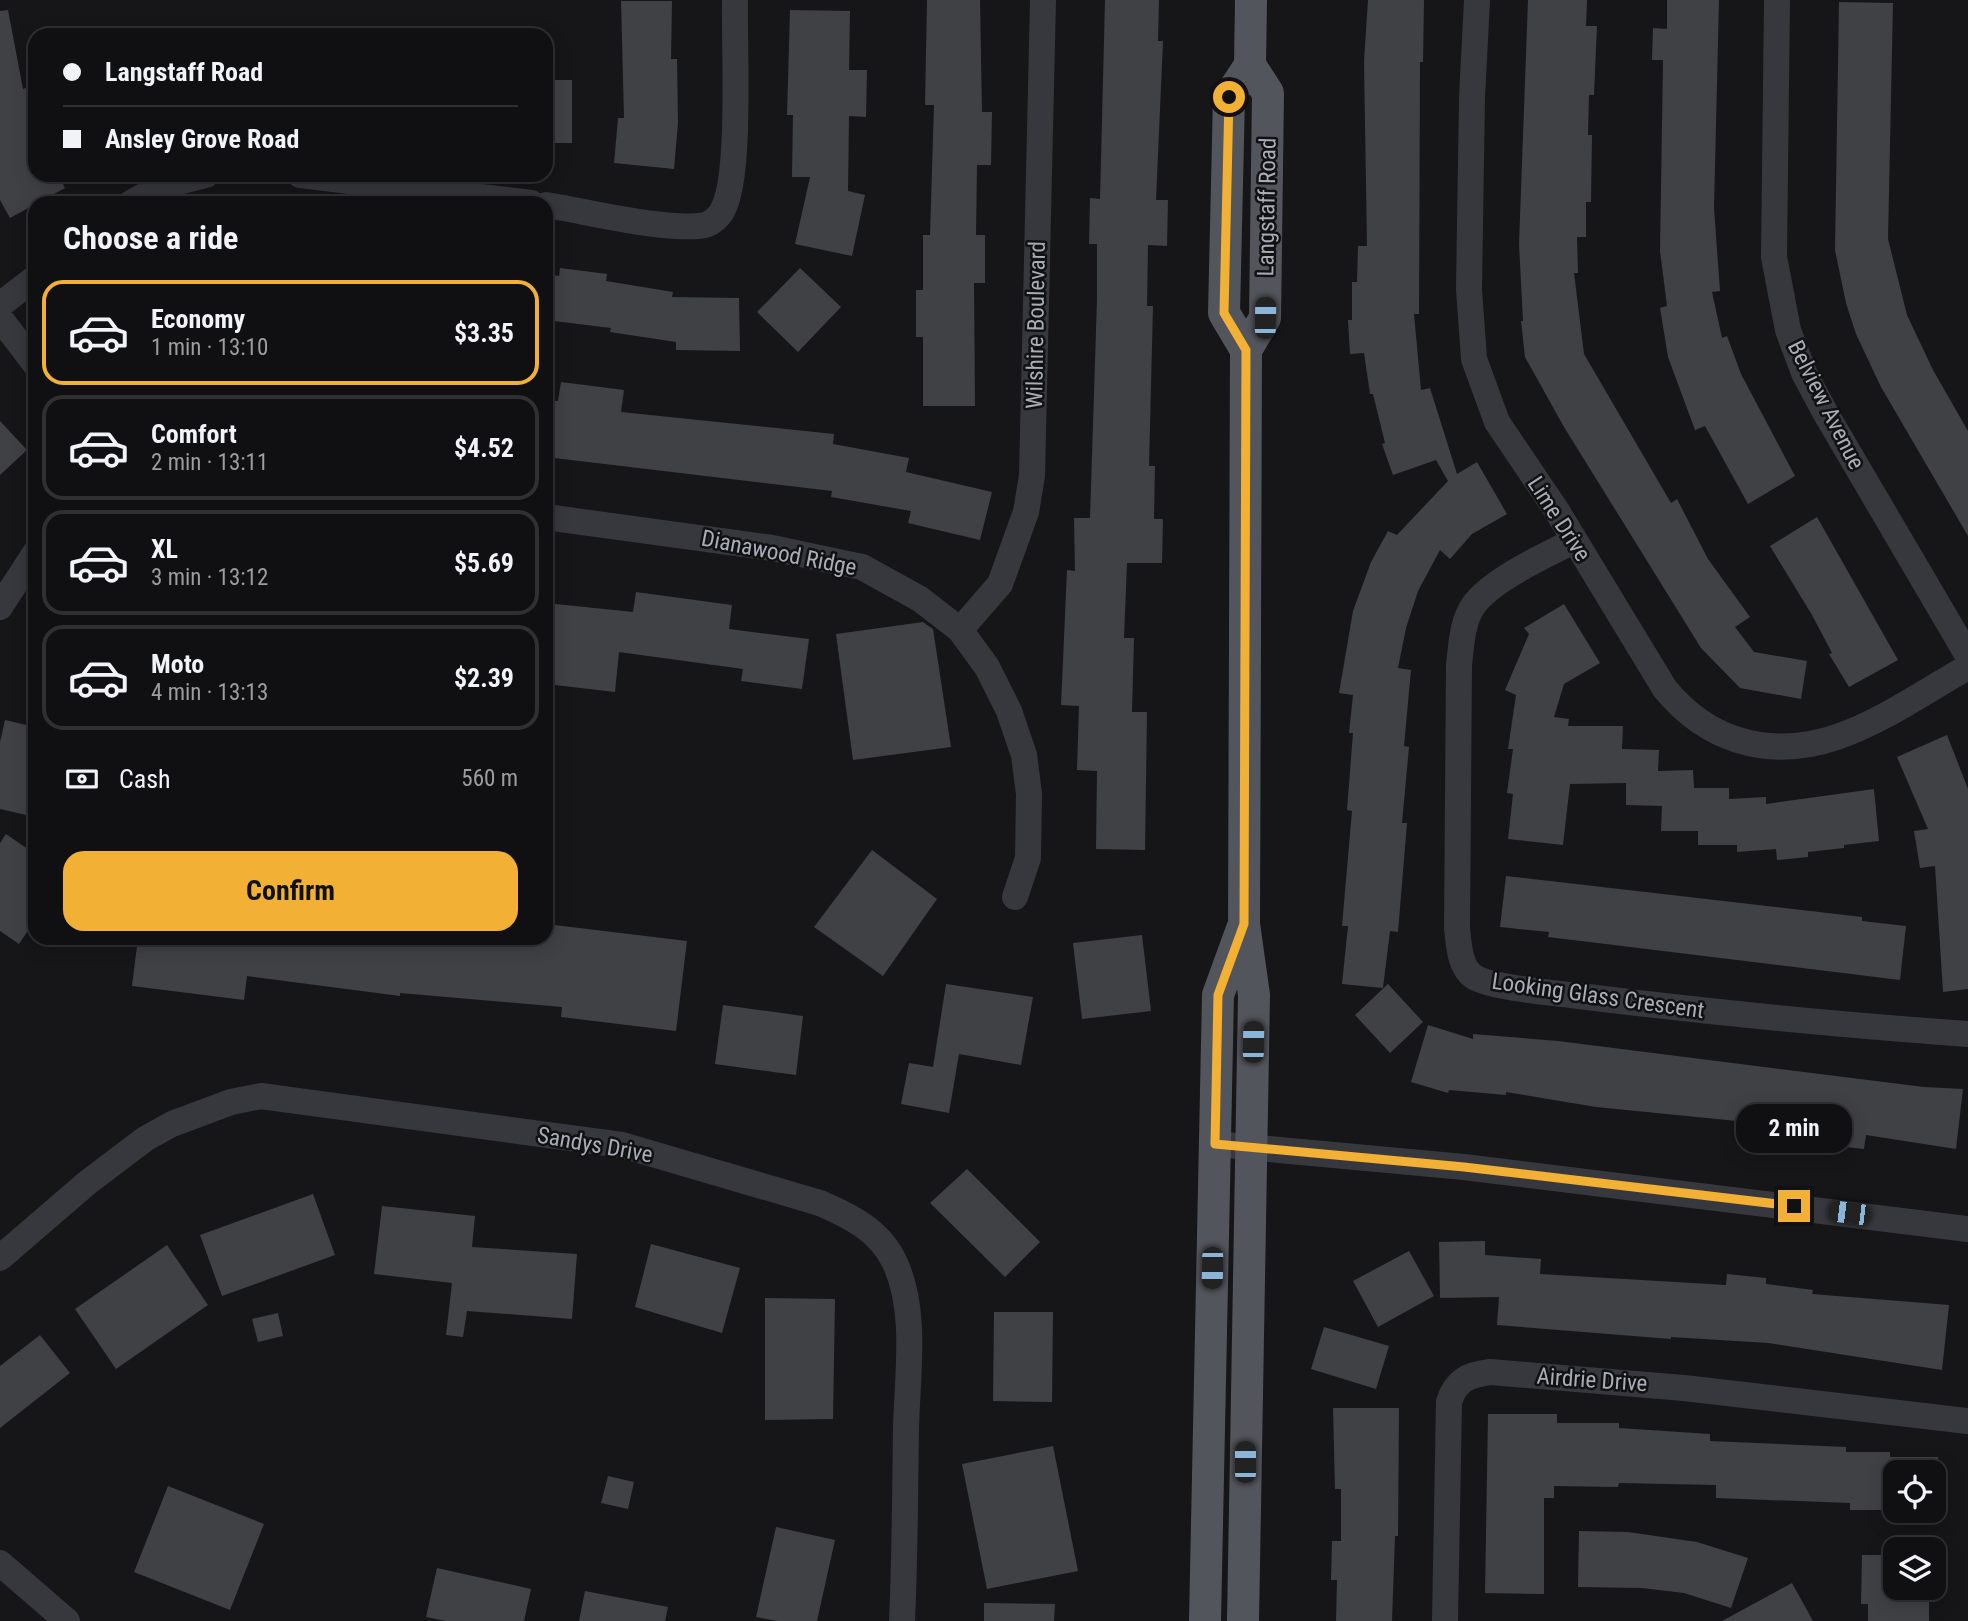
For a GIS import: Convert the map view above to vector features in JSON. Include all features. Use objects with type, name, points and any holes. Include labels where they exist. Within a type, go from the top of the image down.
[{"type":"main road","name":"Langstaff Road","points":[[1243,1621],[1254,995],[1244,924],[1246,350],[1224,313],[1229,97],[1250,65],[1251,0]]},
{"type":"main road","name":"Langstaff Road","points":[[1205,1621],[1218,995],[1244,924]]},
{"type":"street","points":[[553,206],[654,223],[706,225],[719,216],[725,206],[733,152],[735,0]]},
{"type":"street","name":"Wilshire Boulevard","points":[[960,630],[1000,584],[1026,512],[1032,476],[1042,0]]},
{"type":"street","name":"Lime Drive","points":[[1477,0],[1472,97],[1469,289],[1474,359],[1497,422],[1665,689],[1678,705],[1724,736],[1773,748],[1801,748],[1825,743],[1850,733],[1968,667]]},
{"type":"street","name":"Belview Avenue","points":[[1777,0],[1774,257],[1788,330],[1804,373],[1826,414],[1968,656]]},
{"type":"street","points":[[143,196],[159,187],[179,182]]},
{"type":"street","points":[[358,182],[473,196]]},
{"type":"street","points":[[0,305],[28,283]]},
{"type":"street","points":[[0,317],[28,355]]},
{"type":"street","name":"Dianawood Ridge","points":[[553,518],[772,548],[862,567],[920,599],[960,630],[993,678],[1009,711],[1024,755],[1029,794],[1028,858],[1015,897]]},
{"type":"street","name":"Looking Glass Crescent","points":[[1574,541],[1489,591],[1470,610],[1463,632],[1459,665],[1457,928],[1466,969],[1475,978],[1489,982],[1563,994],[1718,1013],[1968,1034]]},
{"type":"street","points":[[0,607],[28,564]]},
{"type":"street","name":"Sandys Drive","points":[[0,1258],[87,1183],[145,1139],[172,1124],[232,1102],[261,1097],[622,1145],[820,1203],[850,1216],[876,1234],[893,1258],[905,1287],[908,1347],[902,1621]]},
{"type":"street","points":[[1215,1144],[1464,1167],[1968,1229]]},
{"type":"street","name":"Airdrie Drive","points":[[1444,1621],[1449,1402],[1453,1390],[1469,1375],[1490,1372],[1684,1388],[1968,1421]]},
{"type":"street","points":[[0,1563],[67,1621]]},
{"type":"building","points":[[927,0],[980,0],[982,112],[992,112],[991,165],[977,165],[976,235],[985,235],[985,283],[974,283],[975,406],[923,406],[923,337],[916,337],[916,290],[923,290],[923,235],[930,235],[934,105],[925,105]]},
{"type":"building","points":[[1105,0],[1159,0],[1158,41],[1163,41],[1156,200],[1168,200],[1167,246],[1148,245],[1147,306],[1153,306],[1149,466],[1155,466],[1154,519],[1163,519],[1162,563],[1127,563],[1124,638],[1134,638],[1132,712],[1147,712],[1145,850],[1096,849],[1097,771],[1077,770],[1079,706],[1061,705],[1067,570],[1075,571],[1074,518],[1090,518],[1097,244],[1089,244],[1090,198],[1100,199]]},
{"type":"building","points":[[1368,0],[1424,0],[1423,62],[1420,62],[1419,314],[1414,314],[1421,390],[1430,388],[1457,474],[1477,462],[1507,514],[1472,534],[1450,559],[1440,550],[1418,591],[1406,628],[1398,668],[1411,670],[1404,746],[1409,747],[1402,823],[1407,823],[1398,932],[1390,931],[1383,988],[1342,984],[1348,926],[1342,926],[1352,811],[1347,810],[1353,695],[1339,693],[1353,611],[1371,562],[1388,531],[1397,535],[1448,481],[1436,460],[1393,475],[1382,444],[1385,443],[1373,394],[1370,394],[1364,353],[1350,354],[1348,320],[1352,320],[1352,282],[1357,282],[1358,246],[1367,246],[1364,61]]},
{"type":"building","points":[[1528,0],[1587,0],[1586,26],[1597,26],[1594,95],[1589,95],[1588,135],[1592,135],[1591,202],[1586,202],[1586,237],[1577,237],[1578,273],[1574,273],[1584,354],[1671,503],[1677,499],[1708,559],[1750,617],[1735,627],[1754,652],[1807,661],[1801,699],[1740,688],[1701,648],[1564,427],[1525,357],[1519,244]]},
{"type":"building","points":[[1667,0],[1719,0],[1714,208],[1720,291],[1712,292],[1722,338],[1727,336],[1741,374],[1795,476],[1748,504],[1705,426],[1695,430],[1668,357],[1660,308],[1667,306],[1660,251],[1663,60],[1652,60],[1653,28],[1667,29]]},
{"type":"building","points":[[621,1],[672,1],[671,59],[677,59],[678,123],[674,169],[614,163],[618,118],[624,118]]},
{"type":"building","points":[[1839,2],[1893,3],[1888,239],[1907,315],[1933,370],[1968,431],[1968,536],[1881,387],[1856,334],[1846,303],[1835,250]]},
{"type":"building","points":[[8,10],[23,89],[28,87],[28,182],[62,182],[65,188],[50,196],[28,196],[28,208],[10,218],[0,200],[0,11]]},
{"type":"building","points":[[790,10],[850,11],[849,70],[867,70],[866,117],[849,116],[848,191],[865,195],[852,256],[795,244],[810,177],[792,177],[793,115],[787,115]]},
{"type":"building","points":[[553,80],[572,80],[572,143],[553,143]]},
{"type":"building","points":[[560,268],[607,274],[606,281],[673,292],[672,297],[739,298],[740,351],[676,350],[676,342],[610,332],[611,328],[553,321],[553,275],[559,276]]},
{"type":"building","points":[[800,268],[841,307],[798,352],[757,312]]},
{"type":"building","points":[[561,382],[624,390],[621,412],[834,434],[833,444],[909,458],[906,472],[992,492],[980,540],[908,523],[911,511],[831,497],[832,491],[553,458],[553,401],[558,401]]},
{"type":"building","points":[[0,421],[27,450],[0,475]]},
{"type":"building","points":[[1817,517],[1898,660],[1849,687],[1829,654],[1832,653],[1812,615],[1770,546]]},
{"type":"building","points":[[636,592],[732,605],[729,629],[809,639],[802,689],[741,681],[743,669],[619,652],[615,692],[553,685],[553,604],[633,612]]},
{"type":"building","points":[[1564,604],[1600,663],[1564,684],[1554,717],[1569,719],[1568,726],[1623,726],[1622,749],[1659,750],[1658,771],[1693,770],[1694,788],[1729,788],[1729,799],[1766,797],[1766,804],[1874,789],[1879,841],[1808,852],[1808,857],[1777,860],[1776,849],[1737,852],[1737,845],[1698,845],[1698,831],[1661,831],[1662,806],[1626,805],[1626,783],[1570,784],[1563,845],[1508,839],[1513,794],[1507,793],[1513,749],[1508,749],[1516,695],[1505,690],[1529,634],[1524,628]]},
{"type":"building","points":[[923,622],[933,629],[951,747],[853,760],[836,634]]},
{"type":"building","points":[[5,720],[28,725],[28,815],[0,809],[0,742]]},
{"type":"building","points":[[1947,735],[1968,789],[1968,989],[1943,992],[1935,866],[1920,868],[1914,831],[1928,829],[1897,757]]},
{"type":"building","points":[[6,834],[28,849],[28,930],[19,944],[0,931],[0,843]]},
{"type":"building","points":[[872,850],[937,899],[883,976],[814,927]]},
{"type":"building","points":[[1506,876],[1862,917],[1862,921],[1906,926],[1900,980],[1548,937],[1549,932],[1500,927]]},
{"type":"building","points":[[553,925],[687,941],[676,1031],[561,1017],[562,1007],[400,993],[400,996],[247,976],[244,1000],[132,986],[137,945],[553,945]]},
{"type":"building","points":[[1142,935],[1151,1011],[1082,1019],[1073,943]]},
{"type":"building","points":[[946,984],[1033,997],[1021,1065],[959,1054],[949,1113],[901,1104],[909,1063],[933,1067]]},
{"type":"building","points":[[1388,984],[1423,1022],[1390,1053],[1355,1015]]},
{"type":"building","points":[[723,1005],[803,1016],[796,1075],[715,1064]]},
{"type":"building","points":[[1428,1025],[1473,1039],[1473,1034],[1558,1041],[1924,1087],[1963,1089],[1956,1149],[1866,1135],[1864,1149],[1827,1145],[1829,1130],[1596,1107],[1506,1092],[1506,1095],[1449,1090],[1448,1093],[1411,1082]]},
{"type":"building","points":[[967,1169],[1040,1242],[1005,1277],[930,1203]]},
{"type":"building","points":[[313,1194],[335,1255],[222,1296],[200,1235]]},
{"type":"building","points":[[382,1206],[475,1216],[472,1247],[577,1254],[572,1319],[467,1311],[463,1337],[446,1335],[452,1283],[374,1274]]},
{"type":"building","points":[[1485,1241],[1485,1255],[1541,1259],[1540,1274],[1726,1285],[1727,1274],[1766,1278],[1766,1284],[1813,1290],[1812,1294],[1949,1305],[1942,1370],[1768,1343],[1671,1339],[1497,1325],[1499,1297],[1440,1298],[1439,1242]]},
{"type":"building","points":[[651,1244],[740,1268],[722,1333],[635,1307]]},
{"type":"building","points":[[167,1245],[208,1305],[116,1369],[75,1309]]},
{"type":"building","points":[[1409,1251],[1434,1296],[1378,1327],[1353,1281]]},
{"type":"building","points":[[765,1298],[835,1299],[833,1419],[765,1420]]},
{"type":"building","points":[[994,1312],[1053,1312],[1052,1402],[993,1401]]},
{"type":"building","points":[[278,1313],[283,1336],[258,1342],[252,1319]]},
{"type":"building","points":[[1324,1327],[1389,1346],[1376,1389],[1311,1369]]},
{"type":"building","points":[[40,1335],[70,1373],[0,1428],[0,1366]]},
{"type":"building","points":[[1333,1408],[1399,1408],[1398,1536],[1395,1536],[1392,1621],[1336,1621],[1337,1580],[1331,1580],[1332,1541],[1341,1541],[1341,1489],[1335,1489]]},
{"type":"building","points":[[1488,1414],[1557,1414],[1557,1423],[1619,1423],[1619,1428],[1710,1434],[1710,1441],[1846,1447],[1846,1452],[1890,1452],[1890,1457],[1938,1457],[1938,1460],[1883,1460],[1883,1510],[1850,1510],[1850,1503],[1716,1498],[1716,1485],[1619,1483],[1618,1487],[1554,1486],[1554,1498],[1544,1498],[1544,1594],[1485,1593]]},
{"type":"building","points":[[1053,1446],[1078,1571],[987,1589],[962,1464]]},
{"type":"building","points":[[608,1476],[634,1482],[628,1509],[601,1503]]},
{"type":"building","points":[[168,1486],[264,1524],[230,1610],[134,1572]]},
{"type":"building","points":[[776,1527],[835,1540],[817,1621],[777,1621],[756,1617]]},
{"type":"building","points":[[1579,1531],[1628,1532],[1697,1542],[1748,1558],[1731,1608],[1684,1593],[1642,1588],[1578,1587]]},
{"type":"building","points":[[1862,1555],[1883,1555],[1883,1600],[1929,1600],[1929,1621],[1868,1621],[1868,1604],[1861,1604]]},
{"type":"building","points":[[437,1568],[531,1589],[524,1621],[446,1621],[426,1617]]},
{"type":"building","points":[[1792,1583],[1813,1621],[1722,1621]]},
{"type":"building","points":[[585,1591],[668,1607],[665,1621],[579,1621]]},
{"type":"building","points":[[984,1603],[1055,1604],[1054,1621],[984,1621]]},
{"type":"route","points":[[1229,97],[1224,313],[1246,350],[1244,924],[1218,995],[1215,1144],[1464,1167],[1794,1206]]}]
